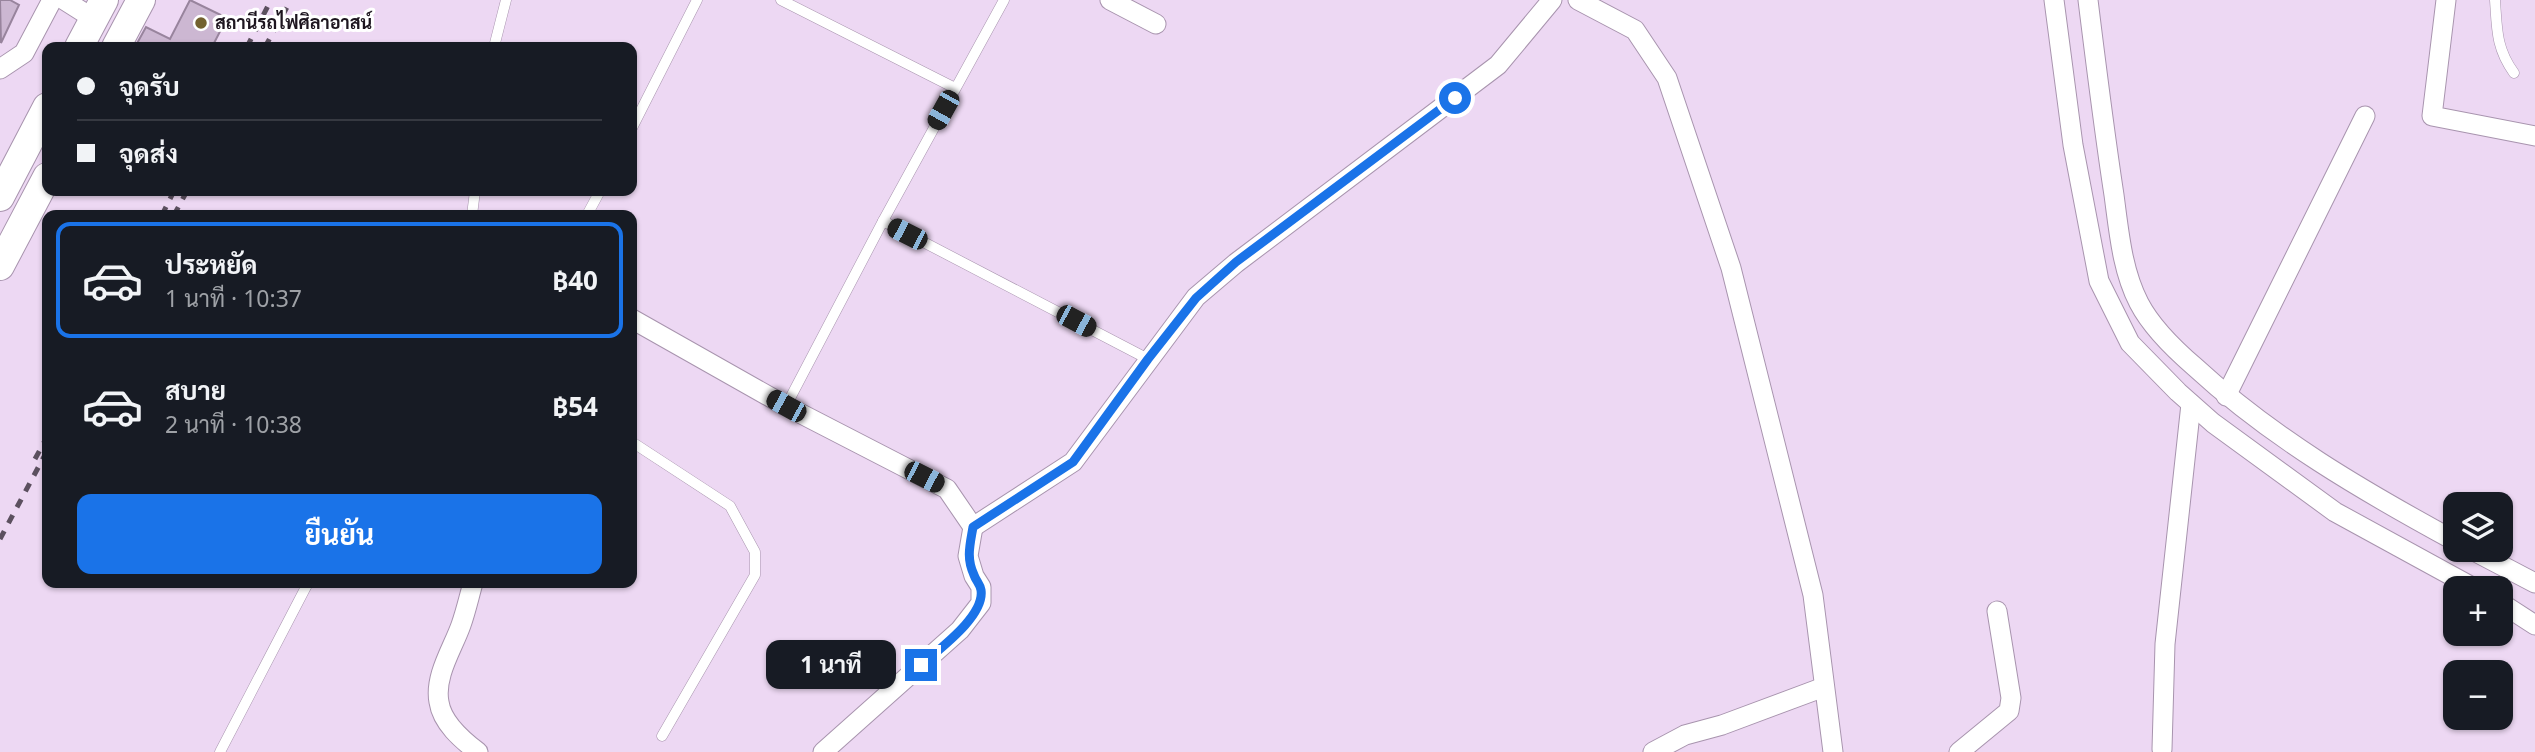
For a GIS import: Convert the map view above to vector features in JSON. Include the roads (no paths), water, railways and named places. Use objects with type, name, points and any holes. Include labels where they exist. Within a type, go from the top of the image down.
[{"type":"main road","points":[[119,42],[141,0]]},
{"type":"main road","points":[[82,42],[99,9]]},
{"type":"main road","points":[[0,197],[42,117]]},
{"type":"main road","points":[[0,265],[12,214],[42,182]]},
{"type":"street","points":[[0,69],[24,53],[52,0]]},
{"type":"street","points":[[64,0],[99,9]]},
{"type":"street","points":[[1110,0],[1130,5],[1156,24]]},
{"type":"street","points":[[973,527],[1073,462],[1196,298],[1236,262],[1498,65],[1552,0]]},
{"type":"street","points":[[1578,0],[1635,30],[1667,78],[1731,268],[1813,595],[1833,752]]},
{"type":"street","points":[[2054,0],[2073,145],[2099,281],[2130,342],[2213,423],[2335,512],[2452,576]]},
{"type":"street","points":[[2088,0],[2105,141],[2124,265],[2140,304],[2168,343],[2226,396],[2282,438],[2376,498],[2443,534]]},
{"type":"street","points":[[2446,0],[2432,116],[2535,136]]},
{"type":"street","points":[[2226,396],[2365,116]]},
{"type":"street","points":[[2073,145],[2105,141]]},
{"type":"street","points":[[637,323],[786,406],[947,489],[973,527],[968,556],[974,576],[981,587],[981,603],[960,630],[823,752]]},
{"type":"street","points":[[2162,749],[2165,644],[2191,404]]},
{"type":"street","points":[[2495,562],[2535,583]]},
{"type":"street","points":[[472,588],[461,626],[440,681],[439,702],[450,727],[478,752]]},
{"type":"street","points":[[1959,752],[2009,711],[2011,698],[1997,611]]},
{"type":"street","points":[[2513,611],[2535,625]]},
{"type":"street","points":[[1653,752],[1685,735],[1722,725],[1824,687]]},
{"type":"lane","points":[[496,42],[506,0]]},
{"type":"lane","points":[[637,118],[697,0]]},
{"type":"lane","points":[[781,0],[955,88]]},
{"type":"lane","points":[[786,406],[1004,0]]},
{"type":"lane","points":[[2495,0],[2498,41],[2502,54],[2514,73]]},
{"type":"lane","points":[[883,221],[1148,359]]},
{"type":"lane","points":[[637,445],[730,506],[755,552],[755,575],[662,736]]},
{"type":"lane","points":[[220,752],[305,588]]},
{"type":"railway","points":[[250,42],[271,0]]},
{"type":"railway","points":[[268,42],[291,0]]},
{"type":"railway","points":[[164,210],[172,196]]},
{"type":"railway","points":[[177,210],[184,196]]},
{"type":"railway","points":[[35,459],[42,446]]},
{"type":"railway","points":[[0,539],[42,460]]},
{"type":"place","name":"สถานีรถไฟศิลาอาสน์","points":[[201,23]]}]
